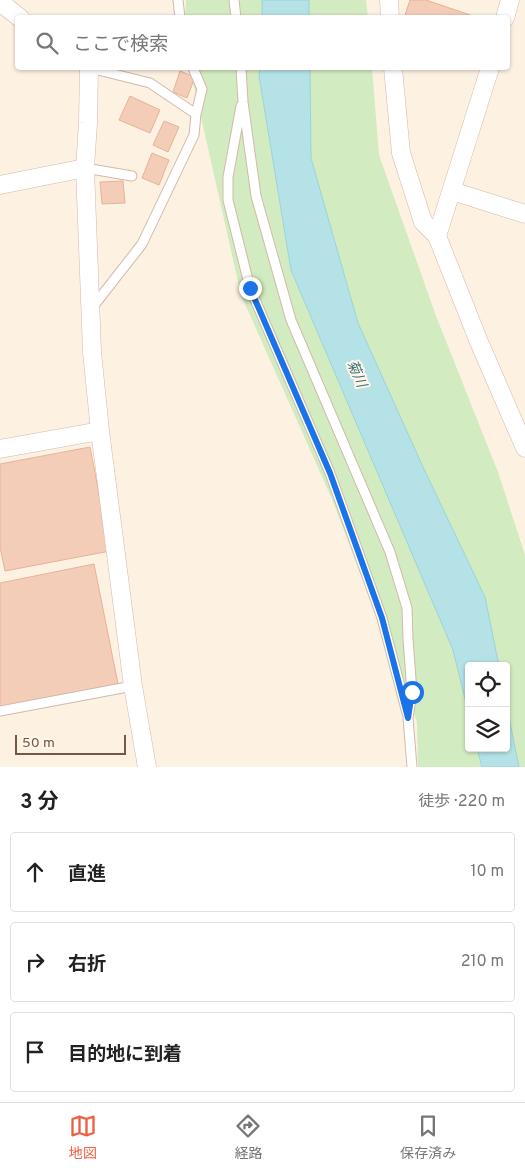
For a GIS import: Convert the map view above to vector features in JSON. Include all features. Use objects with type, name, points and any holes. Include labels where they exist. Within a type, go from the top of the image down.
[{"type":"street","points":[[389,0],[390,15]]},
{"type":"street","points":[[506,15],[510,0]]},
{"type":"street","points":[[0,2],[16,15]]},
{"type":"street","points":[[90,70],[85,168],[90,311],[100,431],[133,686],[148,767]]},
{"type":"street","points":[[393,70],[401,153],[423,222],[437,236],[478,342],[525,448]]},
{"type":"street","points":[[437,236],[489,70]]},
{"type":"street","points":[[0,185],[85,168]]},
{"type":"street","points":[[452,191],[525,214]]},
{"type":"street","points":[[0,448],[100,431]]},
{"type":"lane","points":[[178,0],[180,15]]},
{"type":"lane","points":[[234,0],[236,15]]},
{"type":"lane","points":[[98,70],[150,84],[196,114]]},
{"type":"lane","points":[[90,311],[142,244],[194,135],[196,114],[202,89],[194,70]]},
{"type":"lane","points":[[241,70],[256,196],[292,320],[390,552],[407,608],[412,692],[408,718]]},
{"type":"lane","points":[[243,96],[228,177],[228,200],[250,288],[330,473],[382,618],[408,718],[412,767]]},
{"type":"lane","points":[[85,168],[132,176]]},
{"type":"lane","points":[[0,711],[133,686]]},
{"type":"green space","points":[[186,0],[366,0],[368,15],[185,15]]},
{"type":"green space","points":[[190,70],[372,70],[379,155],[436,316],[498,472],[525,555],[525,767],[418,767],[417,722],[332,499],[241,295]]},
{"type":"water","points":[[262,0],[309,0],[309,15],[262,15]]},
{"type":"water","name":"菊川","points":[[260,70],[310,70],[311,158],[358,323],[423,467],[485,597],[498,662],[465,662],[465,699],[453,650],[291,270],[259,76]]},
{"type":"water","points":[[510,723],[519,767],[482,767],[478,752],[510,752]]},
{"type":"building","points":[[410,0],[426,0],[470,15],[405,15]]},
{"type":"building","points":[[180,71],[195,77],[187,98],[173,92]]},
{"type":"building","points":[[130,96],[160,110],[150,133],[119,120]]},
{"type":"building","points":[[164,121],[179,127],[168,152],[153,145]]},
{"type":"building","points":[[152,153],[169,160],[159,185],[142,178]]},
{"type":"building","points":[[123,181],[125,203],[102,204],[100,182]]},
{"type":"building","points":[[90,447],[110,551],[5,571],[0,547],[0,464]]},
{"type":"building","points":[[94,564],[118,684],[0,707],[0,583]]},
{"type":"route","points":[[250,288],[330,473],[382,618],[408,718],[412,692]]}]
